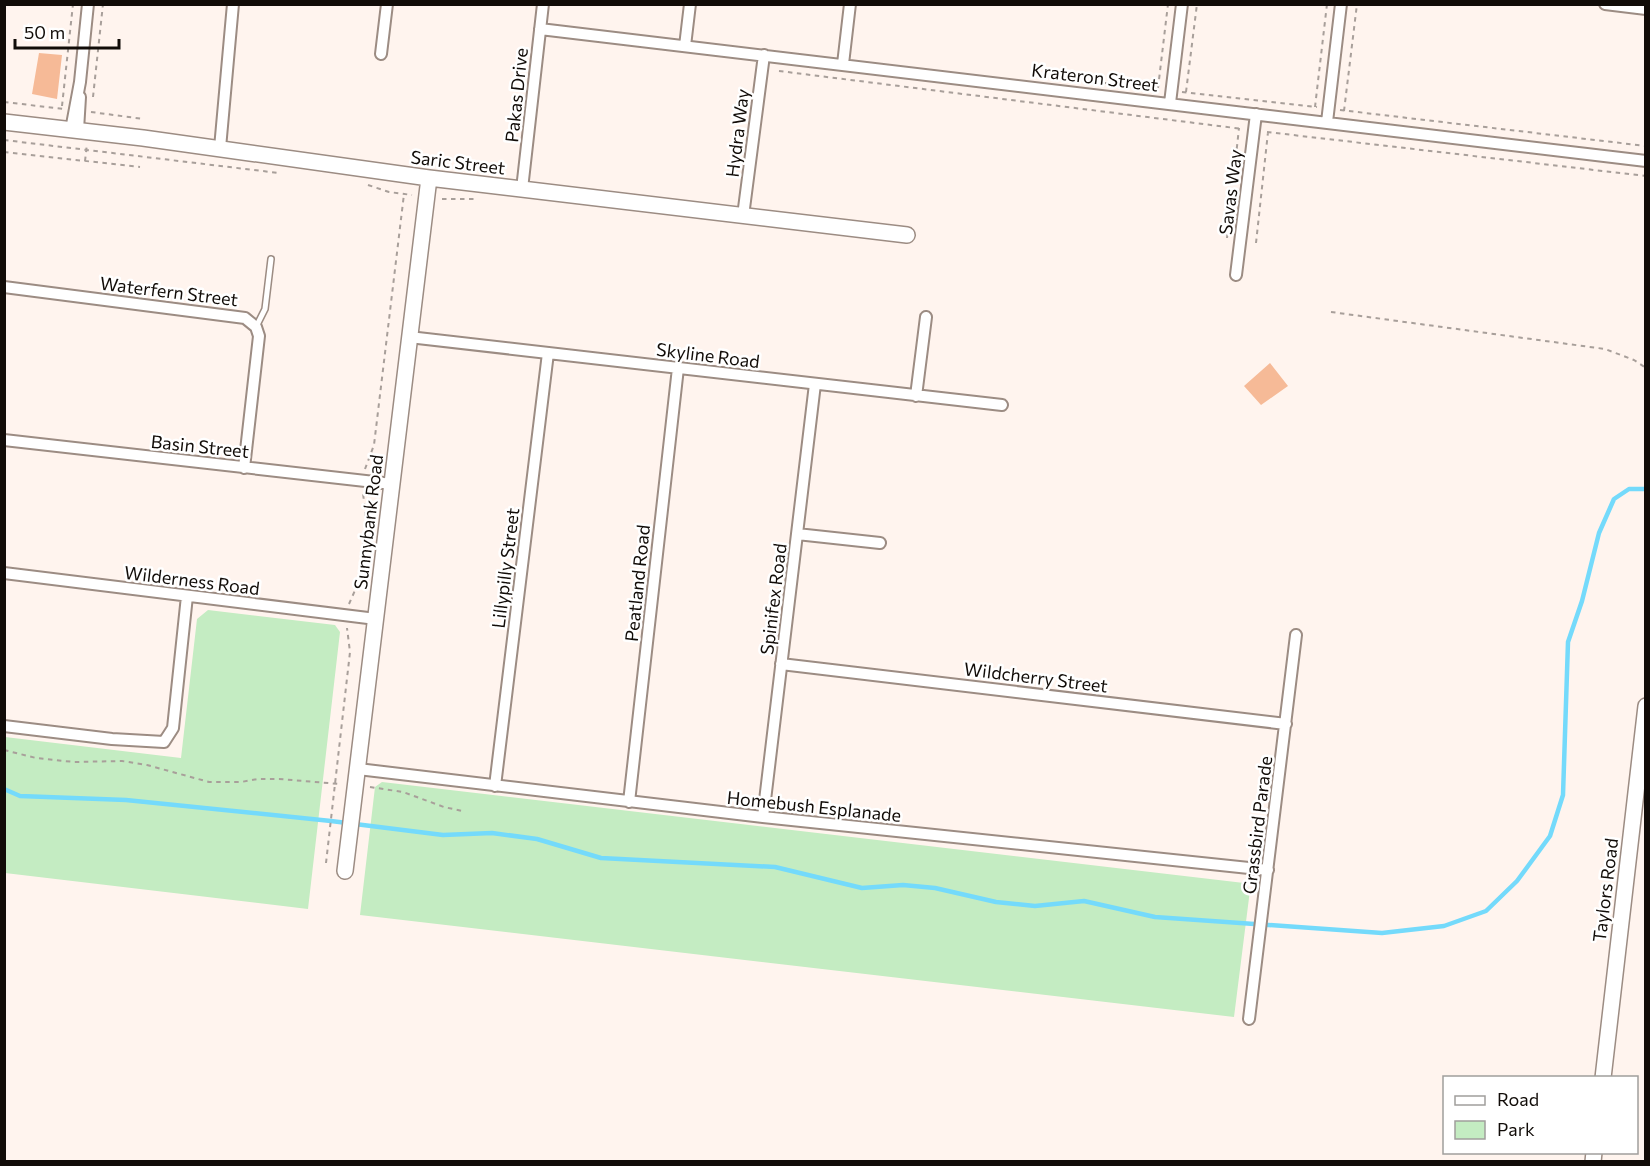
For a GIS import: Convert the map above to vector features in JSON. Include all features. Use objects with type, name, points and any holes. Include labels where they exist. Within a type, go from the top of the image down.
[{"type":"street","points":[[79,131],[80,82],[88,4]]},
{"type":"street","points":[[220,148],[233,4]]},
{"type":"street","points":[[381,54],[387,4]]},
{"type":"street","name":"Pakas Drive","points":[[522,189],[543,4]]},
{"type":"street","points":[[685,46],[690,4]]},
{"type":"street","points":[[843,64],[850,4]]},
{"type":"street","points":[[1170,103],[1182,4]]},
{"type":"street","points":[[1327,122],[1341,4]]},
{"type":"street","points":[[1605,4],[1646,9]]},
{"type":"street","name":"Krateron Street","points":[[540,29],[1646,161]]},
{"type":"street","name":"Hydra Way","points":[[743,216],[764,55]]},
{"type":"street","name":"Savas Way","points":[[1236,275],[1256,114]]},
{"type":"street","name":"Saric Street","points":[[4,122],[220,148],[429,178],[907,235]]},
{"type":"street","name":"Sunnybank Road","points":[[345,871],[429,178]]},
{"type":"street","name":"Waterfern Street","points":[[4,287],[245,318],[256,327],[260,336],[244,468]]},
{"type":"street","points":[[916,396],[926,317]]},
{"type":"street","name":"Skyline Road","points":[[410,337],[1002,405]]},
{"type":"street","name":"Lillypilly Street","points":[[495,786],[548,353]]},
{"type":"street","name":"Peatland Road","points":[[629,802],[678,368]]},
{"type":"street","name":"Spinifex Road","points":[[763,818],[815,384]]},
{"type":"street","name":"Basin Street","points":[[4,440],[392,484]]},
{"type":"street","points":[[797,534],[880,543]]},
{"type":"street","name":"Wilderness Road","points":[[4,573],[376,619]]},
{"type":"street","points":[[4,726],[112,739],[164,742],[173,728],[187,596]]},
{"type":"street","name":"Grassbird Parade","points":[[1250,1019],[1296,635]]},
{"type":"street","name":"Wildcherry Street","points":[[781,664],[1286,724]]},
{"type":"street","name":"Taylors Road","points":[[1603,1076],[1646,706]]},
{"type":"street","name":"Homebush Esplanade","points":[[357,777],[495,786],[763,818],[1268,870]]},
{"type":"lane","points":[[256,327],[265,309],[271,259]]},
{"type":"path","points":[[62,109],[73,4]]},
{"type":"path","points":[[93,102],[103,4]]},
{"type":"path","points":[[1158,89],[1168,4]]},
{"type":"path","points":[[1186,92],[1197,4]]},
{"type":"path","points":[[1310,137],[1327,4]]},
{"type":"path","points":[[1344,111],[1357,4]]},
{"type":"path","points":[[773,70],[1268,132],[1646,176]]},
{"type":"path","points":[[1089,81],[1646,147]]},
{"type":"path","points":[[1227,238],[1243,99]]},
{"type":"path","points":[[79,131],[85,161]]},
{"type":"path","points":[[1256,243],[1268,132]]},
{"type":"path","points":[[4,152],[140,167]]},
{"type":"path","points":[[326,863],[350,652],[347,616],[350,599],[360,579],[366,519],[363,481],[374,445],[404,194]]},
{"type":"path","points":[[1331,312],[1605,349],[1634,360],[1646,368]]},
{"type":"path","points":[[4,750],[36,758],[74,762],[122,761],[147,765],[209,782],[241,782],[279,778],[335,783],[357,777],[462,811]]},
{"type":"green space","points":[[208,610],[335,625],[340,632],[308,909],[5,873],[5,737],[181,758],[197,619]]},
{"type":"green space","points":[[382,782],[1244,883],[1250,890],[1234,1017],[360,915],[375,787]]},
{"type":"building","points":[[39,53],[62,55],[57,99],[32,94]]},
{"type":"building","points":[[1270,363],[1288,386],[1261,405],[1244,386]]},
{"type":"waterway","points":[[4,789],[20,796],[126,800],[443,835],[492,833],[537,839],[601,858],[775,867],[862,888],[903,885],[935,888],[996,902],[1035,906],[1084,901],[1155,917],[1382,933],[1444,926],[1486,911],[1517,881],[1550,836],[1563,795],[1568,642],[1582,601],[1599,533],[1614,499],[1629,489],[1646,489]]}]
